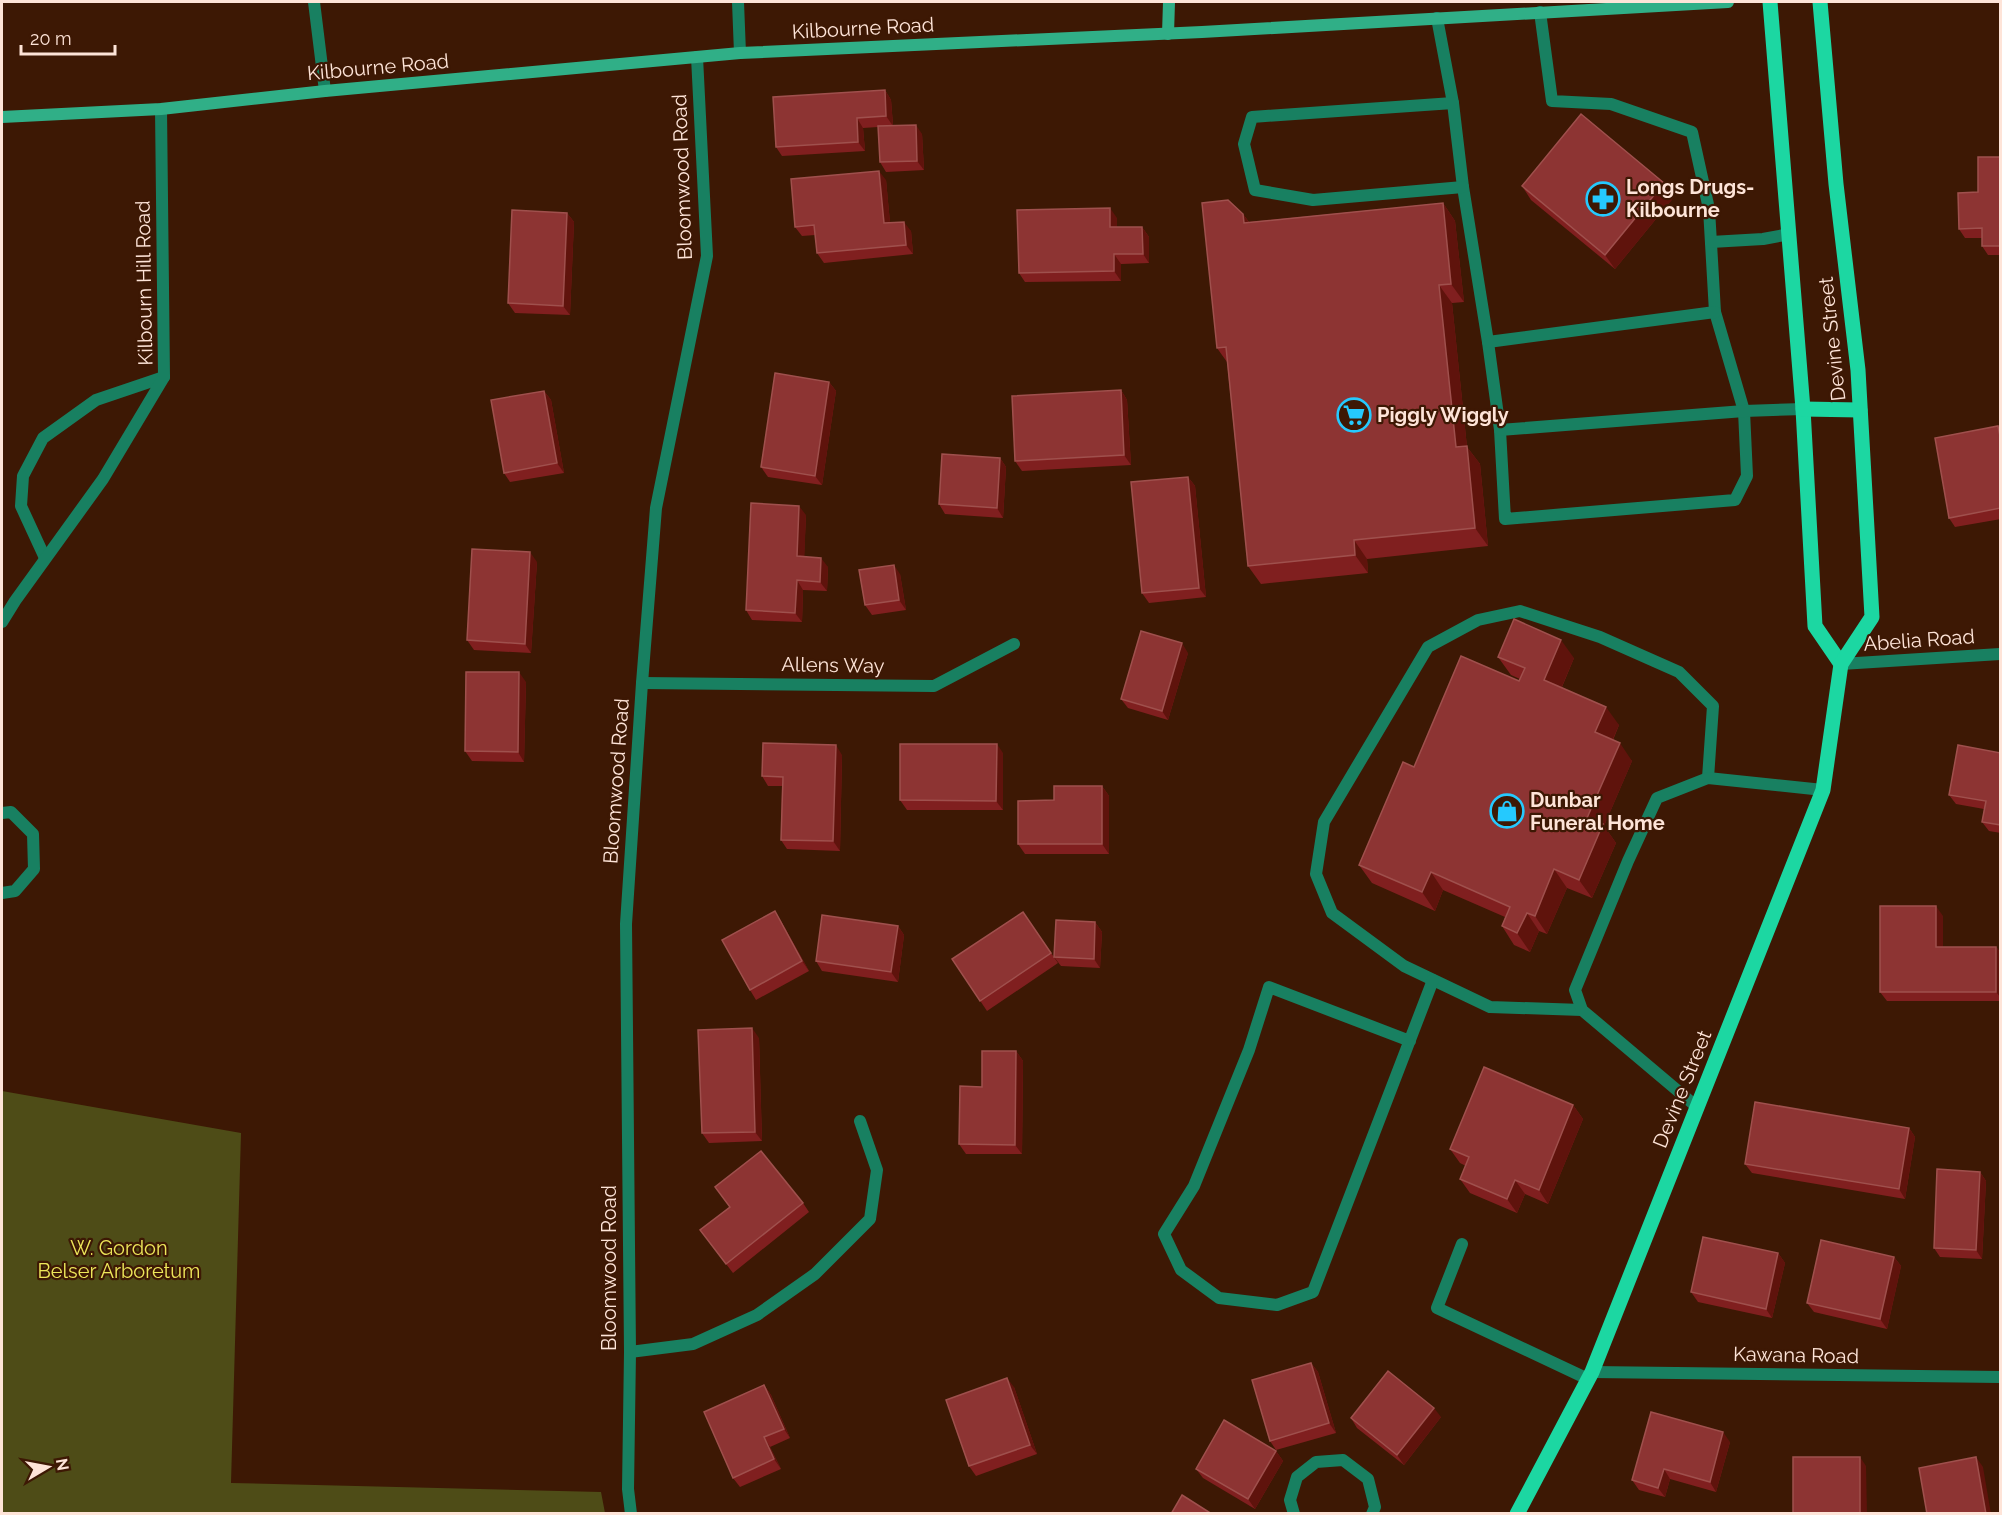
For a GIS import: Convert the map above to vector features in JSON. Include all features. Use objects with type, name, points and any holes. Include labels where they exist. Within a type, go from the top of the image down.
[{"type":"main road","name":"Devine Street","points":[[1770,2],[1803,409],[1815,626],[1840,664]]},
{"type":"main road","name":"Devine Street","points":[[1517,1514],[1590,1376],[1823,790],[1840,664],[1872,618],[1858,370],[1836,184],[1820,2]]},
{"type":"main road","points":[[1803,409],[1860,410]]},
{"type":"street","points":[[314,2],[325,91]]},
{"type":"street","points":[[738,2],[740,53]]},
{"type":"street","points":[[1168,34],[1169,2]]},
{"type":"street","name":"Kilbourne Road","points":[[2,117],[161,109],[325,91],[740,53],[1168,34],[1540,12],[1617,5],[1728,2]]},
{"type":"street","points":[[1437,18],[1453,103],[1463,188],[1500,430],[1505,519],[1734,500],[1747,476],[1744,411],[1715,312],[1709,209],[1692,132],[1611,104],[1552,100],[1540,12]]},
{"type":"street","name":"Bloomwood Road","points":[[630,1514],[628,1488],[630,1352],[626,924],[656,508],[707,256],[698,57]]},
{"type":"street","points":[[1453,103],[1251,117],[1244,144],[1255,190],[1313,200],[1463,188]]},
{"type":"street","name":"Kilbourn Hill Road","points":[[2,622],[103,479],[164,376],[161,109]]},
{"type":"street","points":[[1711,242],[1763,239],[1790,234]]},
{"type":"street","points":[[1488,342],[1715,312]]},
{"type":"street","points":[[45,558],[21,506],[23,476],[43,438],[96,400],[164,376]]},
{"type":"street","points":[[1500,430],[1744,411],[1803,409]]},
{"type":"street","points":[[1582,1010],[1490,1007],[1404,966],[1332,913],[1316,874],[1324,822],[1428,647],[1478,620],[1520,611],[1600,637],[1679,672],[1713,706],[1708,778]]},
{"type":"street","name":"Allens Way","points":[[642,683],[934,686],[1014,644]]},
{"type":"street","name":"Abelia Road","points":[[1840,664],[2001,654]]},
{"type":"street","points":[[1697,1107],[1582,1010],[1575,990],[1628,861],[1657,798],[1708,778],[1823,790]]},
{"type":"street","points":[[2,813],[11,812],[33,834],[34,869],[15,891],[2,893]]},
{"type":"street","points":[[1410,1041],[1269,987],[1249,1050],[1194,1186],[1164,1234],[1182,1270],[1219,1298],[1277,1305],[1313,1293],[1410,1041],[1433,980]]},
{"type":"street","points":[[630,1352],[693,1344],[757,1315],[815,1274],[870,1219],[877,1170],[860,1120]]},
{"type":"street","points":[[1462,1244],[1437,1308],[1590,1376]]},
{"type":"street","name":"Kawana Road","points":[[1590,1376],[2001,1377]]},
{"type":"street","points":[[1294,1514],[1290,1500],[1297,1477],[1316,1462],[1343,1460],[1368,1479],[1374,1507],[1372,1514]]},
{"type":"green space","name":"W. Gordon Belser Arboretum","points":[[2,1091],[241,1133],[231,1483],[601,1492],[605,1513],[2,1513]]},
{"type":"building","points":[[885,90],[886,116],[857,118],[858,142],[776,147],[773,97]]},
{"type":"building","name":"Longs Drugs- Kilbourne","points":[[1581,114],[1664,183],[1605,255],[1522,186]]},
{"type":"building","points":[[916,125],[917,161],[880,162],[878,126]]},
{"type":"building","points":[[1978,157],[2001,157],[2001,246],[1982,246],[1982,228],[1959,229],[1958,193],[1978,192]]},
{"type":"building","points":[[879,171],[884,223],[904,222],[906,245],[817,253],[814,225],[795,227],[791,179]]},
{"type":"building","name":"Piggly Wiggly","points":[[1228,200],[1243,214],[1244,223],[1443,203],[1451,284],[1439,285],[1456,447],[1467,446],[1475,528],[1354,540],[1355,555],[1248,566],[1226,347],[1217,348],[1202,203]]},
{"type":"building","points":[[1110,208],[1110,227],[1142,227],[1143,254],[1114,254],[1114,271],[1019,273],[1017,210]]},
{"type":"building","points":[[512,210],[567,213],[563,306],[508,303]]},
{"type":"building","points":[[775,373],[829,382],[815,476],[761,467]]},
{"type":"building","points":[[1121,390],[1124,455],[1015,461],[1012,396]]},
{"type":"building","points":[[544,391],[557,463],[504,473],[491,400]]},
{"type":"building","points":[[1998,426],[2001,441],[2001,508],[1949,518],[1935,438]]},
{"type":"building","points":[[942,454],[1000,458],[997,508],[939,504]]},
{"type":"building","points":[[1188,477],[1199,588],[1142,593],[1131,482]]},
{"type":"building","points":[[751,503],[799,506],[797,556],[821,558],[820,582],[797,580],[795,613],[746,610]]},
{"type":"building","points":[[472,549],[530,552],[525,644],[467,640]]},
{"type":"building","points":[[894,565],[899,600],[865,605],[859,570]]},
{"type":"building","name":"Dunbar Funeral Home","points":[[1514,619],[1561,640],[1544,680],[1606,707],[1595,732],[1620,743],[1587,818],[1603,824],[1579,880],[1554,869],[1535,916],[1527,913],[1517,933],[1502,926],[1510,907],[1431,872],[1422,892],[1359,865],[1403,762],[1414,767],[1461,656],[1519,681],[1525,668],[1498,657]]},
{"type":"building","points":[[1141,631],[1182,643],[1162,711],[1121,699]]},
{"type":"building","points":[[466,672],[519,672],[518,752],[465,751]]},
{"type":"building","points":[[763,743],[836,745],[833,841],[781,840],[783,777],[762,776]]},
{"type":"building","points":[[900,744],[997,744],[996,801],[900,800]]},
{"type":"building","points":[[1958,745],[2001,753],[2001,825],[1982,822],[1986,801],[1949,795]]},
{"type":"building","points":[[1054,786],[1102,786],[1102,844],[1018,844],[1018,801],[1054,800]]},
{"type":"building","points":[[1880,906],[1936,906],[1936,947],[1996,947],[1996,992],[1880,992]]},
{"type":"building","points":[[775,911],[802,961],[750,990],[722,940]]},
{"type":"building","points":[[1023,912],[1051,953],[980,1001],[952,959]]},
{"type":"building","points":[[822,915],[898,926],[891,972],[816,961]]},
{"type":"building","points":[[1056,920],[1095,922],[1094,959],[1054,957]]},
{"type":"building","points":[[752,1028],[755,1132],[702,1133],[698,1030]]},
{"type":"building","points":[[982,1051],[1016,1051],[1015,1145],[959,1144],[960,1086],[982,1087]]},
{"type":"building","points":[[1484,1067],[1573,1105],[1539,1190],[1515,1180],[1507,1199],[1460,1179],[1469,1157],[1450,1149]]},
{"type":"building","points":[[1755,1102],[1909,1128],[1899,1189],[1745,1164]]},
{"type":"building","points":[[761,1151],[803,1203],[726,1264],[700,1230],[730,1207],[715,1187]]},
{"type":"building","points":[[1937,1169],[1980,1172],[1976,1250],[1934,1248]]},
{"type":"building","points":[[1703,1237],[1778,1253],[1766,1309],[1691,1292]]},
{"type":"building","points":[[1821,1240],[1894,1257],[1880,1319],[1807,1303]]},
{"type":"building","points":[[1311,1363],[1329,1423],[1270,1441],[1252,1380]]},
{"type":"building","points":[[1388,1371],[1434,1408],[1397,1455],[1351,1418]]},
{"type":"building","points":[[1007,1378],[1030,1445],[969,1466],[946,1400]]},
{"type":"building","points":[[764,1385],[784,1429],[764,1437],[774,1459],[733,1478],[704,1412]]},
{"type":"building","points":[[1651,1412],[1723,1432],[1710,1482],[1664,1469],[1658,1488],[1632,1480]]},
{"type":"building","points":[[1224,1420],[1276,1451],[1248,1499],[1196,1469]]},
{"type":"building","points":[[1793,1457],[1860,1457],[1860,1514],[1793,1514]]},
{"type":"building","points":[[1976,1457],[1986,1514],[1927,1514],[1919,1468]]},
{"type":"building","points":[[1182,1495],[1212,1514],[1171,1514]]},
{"type":"place","name":"Longs Drugs- Kilbourne","points":[[1603,199]]},
{"type":"place","name":"Piggly Wiggly","points":[[1354,415]]},
{"type":"place","name":"Dunbar Funeral Home","points":[[1507,811]]}]
